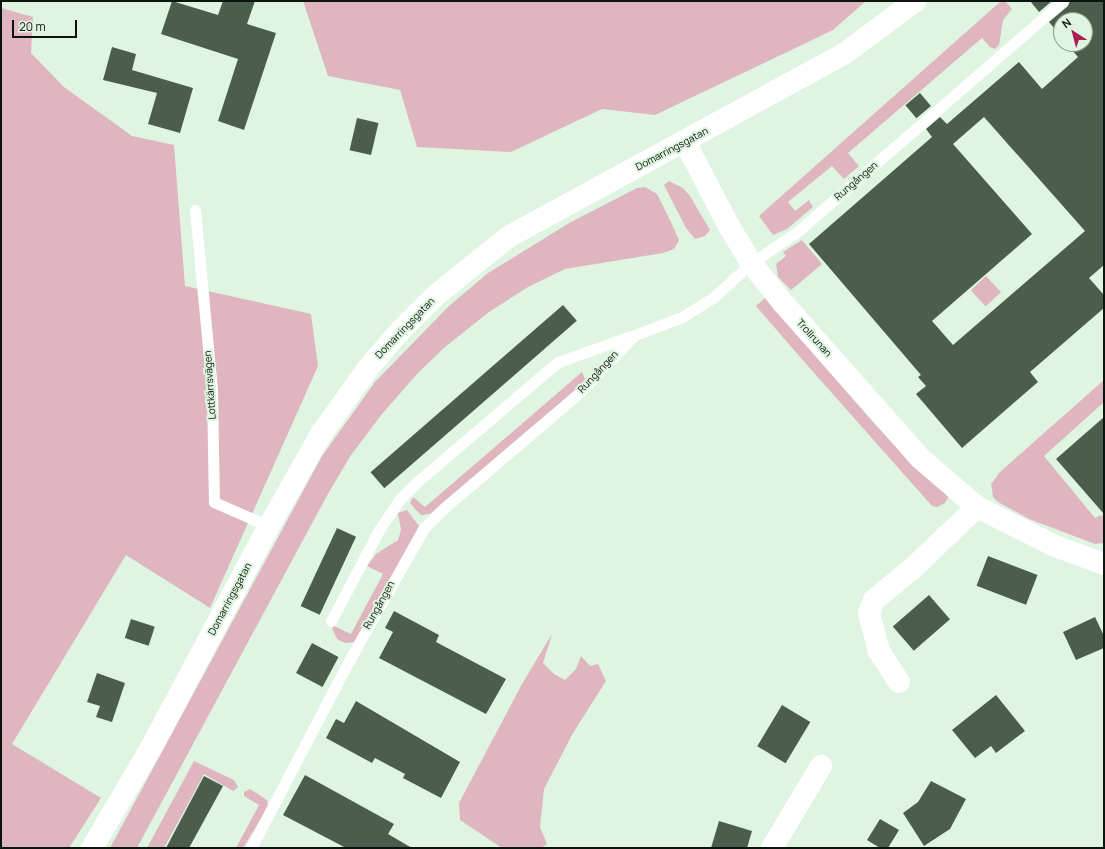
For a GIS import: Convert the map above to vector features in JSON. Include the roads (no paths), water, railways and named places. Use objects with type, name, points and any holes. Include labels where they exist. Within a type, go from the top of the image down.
[{"type":"street","name":"Domarringsgatan","points":[[92,848],[151,748],[269,526],[337,409],[400,331],[435,296],[508,237],[559,207],[686,142],[844,54],[915,1]]},
{"type":"street","name":"Trollrunan","points":[[686,142],[729,226],[751,263],[783,303],[920,458],[977,507],[1022,531],[1100,559]]},
{"type":"street","points":[[899,682],[878,651],[868,613],[874,600],[913,568],[977,507]]},
{"type":"street","points":[[772,848],[821,766]]},
{"type":"lane","name":"Rungången","points":[[251,848],[345,668],[424,528],[444,508],[577,395],[635,335],[682,317],[700,307],[735,280],[751,263],[797,232],[1064,1]]},
{"type":"lane","name":"Lottkärrsvägen","points":[[195,210],[212,390],[214,502],[269,526]]},
{"type":"lane","points":[[330,621],[379,530],[399,500],[418,481],[558,362],[635,335]]}]
